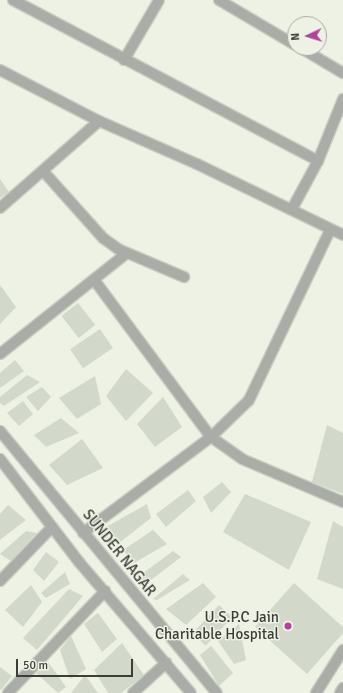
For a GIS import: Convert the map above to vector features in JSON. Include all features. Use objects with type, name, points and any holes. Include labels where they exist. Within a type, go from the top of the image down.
[{"type":"street","points":[[13,0],[124,60],[318,161]]},
{"type":"street","points":[[124,60],[159,0]]},
{"type":"street","points":[[219,0],[287,39]]},
{"type":"street","points":[[314,56],[343,73]]},
{"type":"street","points":[[2,74],[99,121],[292,209],[330,230],[343,235]]},
{"type":"street","points":[[292,209],[318,161],[343,99]]},
{"type":"street","points":[[0,208],[44,172],[99,121]]},
{"type":"street","points":[[44,172],[103,238],[127,253],[184,278]]},
{"type":"street","points":[[83,533],[211,437],[249,400],[330,230]]},
{"type":"street","points":[[0,354],[95,281],[127,253]]},
{"type":"street","points":[[95,281],[211,437],[242,459],[343,502]]},
{"type":"street","name":"SUNDER NAGAR","points":[[0,431],[216,693]]},
{"type":"street","points":[[0,459],[105,591],[191,693]]},
{"type":"street","points":[[0,581],[52,526]]},
{"type":"street","points":[[8,693],[105,591]]},
{"type":"street","points":[[316,693],[343,650]]},
{"type":"street","points":[[133,693],[166,664]]},
{"type":"street","points":[[340,693],[343,688]]},
{"type":"building","points":[[0,179],[9,192],[0,198]]},
{"type":"building","points":[[0,285],[16,307],[0,324]]},
{"type":"building","points":[[78,303],[95,325],[79,338],[61,316]]},
{"type":"building","points":[[100,329],[113,348],[83,368],[70,349]]},
{"type":"building","points":[[15,360],[24,371],[0,388],[0,373]]},
{"type":"building","points":[[126,369],[153,393],[126,421],[106,396]]},
{"type":"building","points":[[27,375],[40,382],[4,406],[0,403],[0,397]]},
{"type":"building","points":[[95,376],[101,404],[77,419],[59,398]]},
{"type":"building","points":[[42,387],[51,397],[38,411],[26,397]]},
{"type":"building","points":[[163,397],[182,427],[155,447],[137,424]]},
{"type":"building","points":[[23,401],[33,414],[19,426],[7,413]]},
{"type":"building","points":[[61,418],[79,433],[46,447],[34,435]]},
{"type":"building","points":[[327,425],[343,433],[343,494],[312,482]]},
{"type":"building","points":[[82,439],[103,468],[67,485],[49,465]]},
{"type":"building","points":[[222,482],[231,492],[211,513],[203,497]]},
{"type":"building","points":[[188,490],[196,501],[166,527],[156,514]]},
{"type":"building","points":[[245,494],[311,522],[289,570],[223,532]]},
{"type":"building","points":[[147,504],[151,518],[119,543],[106,527]]},
{"type":"building","points":[[8,505],[26,520],[0,540],[0,514]]},
{"type":"building","points":[[333,521],[343,527],[343,589],[317,579]]},
{"type":"building","points":[[153,530],[167,544],[134,563],[123,550]]},
{"type":"building","points":[[26,531],[37,533],[11,561],[0,554]]},
{"type":"building","points":[[173,551],[181,557],[143,586],[135,579]]},
{"type":"building","points":[[46,552],[59,562],[44,581],[33,570]]},
{"type":"building","points":[[65,572],[70,584],[46,598],[41,593]]},
{"type":"building","points":[[183,574],[190,580],[157,600],[153,599]]},
{"type":"building","points":[[203,583],[216,597],[186,625],[166,609]]},
{"type":"building","points":[[294,583],[343,627],[343,633],[307,674],[255,627]]},
{"type":"building","points":[[31,585],[42,602],[23,627],[5,610]]},
{"type":"building","points":[[69,589],[83,596],[37,650],[23,638]]},
{"type":"building","points":[[219,605],[232,617],[206,646],[192,634]]},
{"type":"building","points":[[98,613],[117,639],[102,652],[84,624]]},
{"type":"building","points":[[239,624],[246,660],[234,664],[218,641]]},
{"type":"building","points":[[71,636],[86,669],[70,679],[60,650]]},
{"type":"building","points":[[122,643],[144,675],[121,693],[108,693],[94,670]]},
{"type":"building","points":[[211,646],[233,673],[219,686],[200,655]]},
{"type":"building","points":[[48,662],[66,687],[58,693],[36,673]]},
{"type":"building","points":[[0,667],[12,676],[1,690],[0,689]]},
{"type":"building","points":[[85,675],[98,693],[71,693]]},
{"type":"place","name":"U.S.P.C Jain Charitable Hospital","points":[[288,626]]}]
